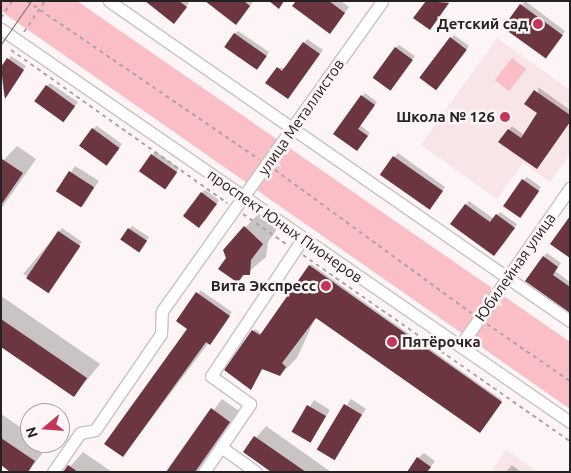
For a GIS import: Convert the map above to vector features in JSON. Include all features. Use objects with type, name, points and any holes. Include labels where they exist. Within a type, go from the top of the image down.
[{"type":"street","points":[[109,1],[570,321]]},
{"type":"street","name":"улица Металлистов","points":[[53,472],[80,433],[95,430],[161,334],[162,311],[245,198],[382,1]]},
{"type":"street","name":"проспект Юных Пионеров","points":[[1,29],[14,46],[245,198],[570,422]]},
{"type":"street","name":"Юбилейная улица","points":[[460,346],[570,188]]},
{"type":"street","points":[[204,472],[250,404],[211,376],[303,238]]},
{"type":"street","points":[[221,447],[256,472]]},
{"type":"path","points":[[1,18],[12,1]]},
{"type":"path","points":[[27,1],[268,165],[479,319],[570,381]]},
{"type":"path","points":[[14,46],[45,1]]},
{"type":"shaded area","points":[[1,1],[77,1],[570,342],[570,409],[1,11]]},
{"type":"shaded area","name":"Школа № 126","points":[[497,38],[570,90],[570,154],[550,182],[523,163],[497,199],[421,145]]},
{"type":"shaded area","points":[[512,58],[526,69],[509,91],[495,80]]},
{"type":"shaded area","points":[[506,450],[538,472],[491,472]]},
{"type":"building","points":[[145,1],[179,1],[187,7],[174,24]]},
{"type":"building","points":[[205,1],[244,1],[250,6],[236,25]]},
{"type":"building","points":[[269,1],[284,1],[279,9]]},
{"type":"building","points":[[296,1],[329,1],[345,13],[330,34],[292,6]]},
{"type":"building","points":[[426,1],[449,3],[430,30],[413,18]]},
{"type":"building","points":[[520,4],[563,35],[546,59],[503,27]]},
{"type":"building","points":[[234,33],[267,56],[257,70],[224,47]]},
{"type":"building","points":[[450,37],[467,50],[436,90],[419,78]]},
{"type":"building","points":[[303,42],[320,54],[288,99],[265,83],[277,67],[282,71]]},
{"type":"building","points":[[395,47],[413,60],[390,91],[373,78]]},
{"type":"building","points":[[7,58],[24,70],[5,99],[1,67]]},
{"type":"building","points":[[46,85],[75,106],[63,122],[34,101]]},
{"type":"building","points":[[534,90],[570,115],[570,122],[537,169],[498,142],[508,129],[521,138],[537,113],[524,104]]},
{"type":"building","points":[[361,95],[375,105],[358,129],[368,136],[357,151],[333,134]]},
{"type":"building","points":[[92,128],[120,148],[107,166],[79,146]]},
{"type":"building","points":[[151,154],[177,172],[165,190],[139,171]]},
{"type":"building","points":[[393,156],[443,191],[430,210],[380,175]]},
{"type":"building","points":[[2,159],[23,173],[1,205],[1,161]]},
{"type":"building","points":[[69,171],[94,187],[81,207],[56,191]]},
{"type":"building","points":[[522,179],[539,191],[520,218],[503,206]]},
{"type":"building","points":[[201,192],[217,204],[199,228],[183,216]]},
{"type":"building","points":[[465,204],[490,222],[496,214],[515,228],[494,256],[450,224]]},
{"type":"building","points":[[570,216],[570,258],[550,244]]},
{"type":"building","points":[[244,226],[263,244],[251,260],[250,275],[243,275],[238,283],[218,269],[226,258],[223,250]]},
{"type":"building","points":[[128,228],[147,241],[139,252],[120,240]]},
{"type":"building","points":[[58,231],[80,246],[49,293],[26,278]]},
{"type":"building","points":[[543,256],[558,267],[553,275],[570,287],[570,313],[525,281]]},
{"type":"building","points":[[309,265],[502,402],[480,433],[316,318],[282,363],[286,367],[280,376],[262,369],[251,390],[224,370],[252,330],[260,335]]},
{"type":"building","points":[[196,292],[230,316],[210,345],[206,342],[123,457],[104,444],[187,329],[176,321]]},
{"type":"building","points":[[1,319],[87,378],[74,397],[1,347]]},
{"type":"building","points":[[344,404],[362,415],[335,460],[317,449]]},
{"type":"building","points":[[307,405],[326,416],[311,443],[292,432]]},
{"type":"building","points":[[211,408],[230,422],[195,472],[166,472]]},
{"type":"building","points":[[254,436],[306,472],[271,472],[243,452]]},
{"type":"building","points":[[1,438],[20,451],[20,453],[35,461],[28,472],[10,472],[1,465]]},
{"type":"building","points":[[417,457],[431,467],[427,472],[407,472]]},
{"type":"building","points":[[68,465],[78,472],[63,472]]},
{"type":"tram line","points":[[1,44],[31,1]]},
{"type":"place","name":"Детский сад","points":[[538,24]]},
{"type":"place","name":"Школа № 126","points":[[505,117]]},
{"type":"place","name":"Вита Экспресс","points":[[326,286]]},
{"type":"place","name":"Пятёрочка","points":[[392,342]]}]
